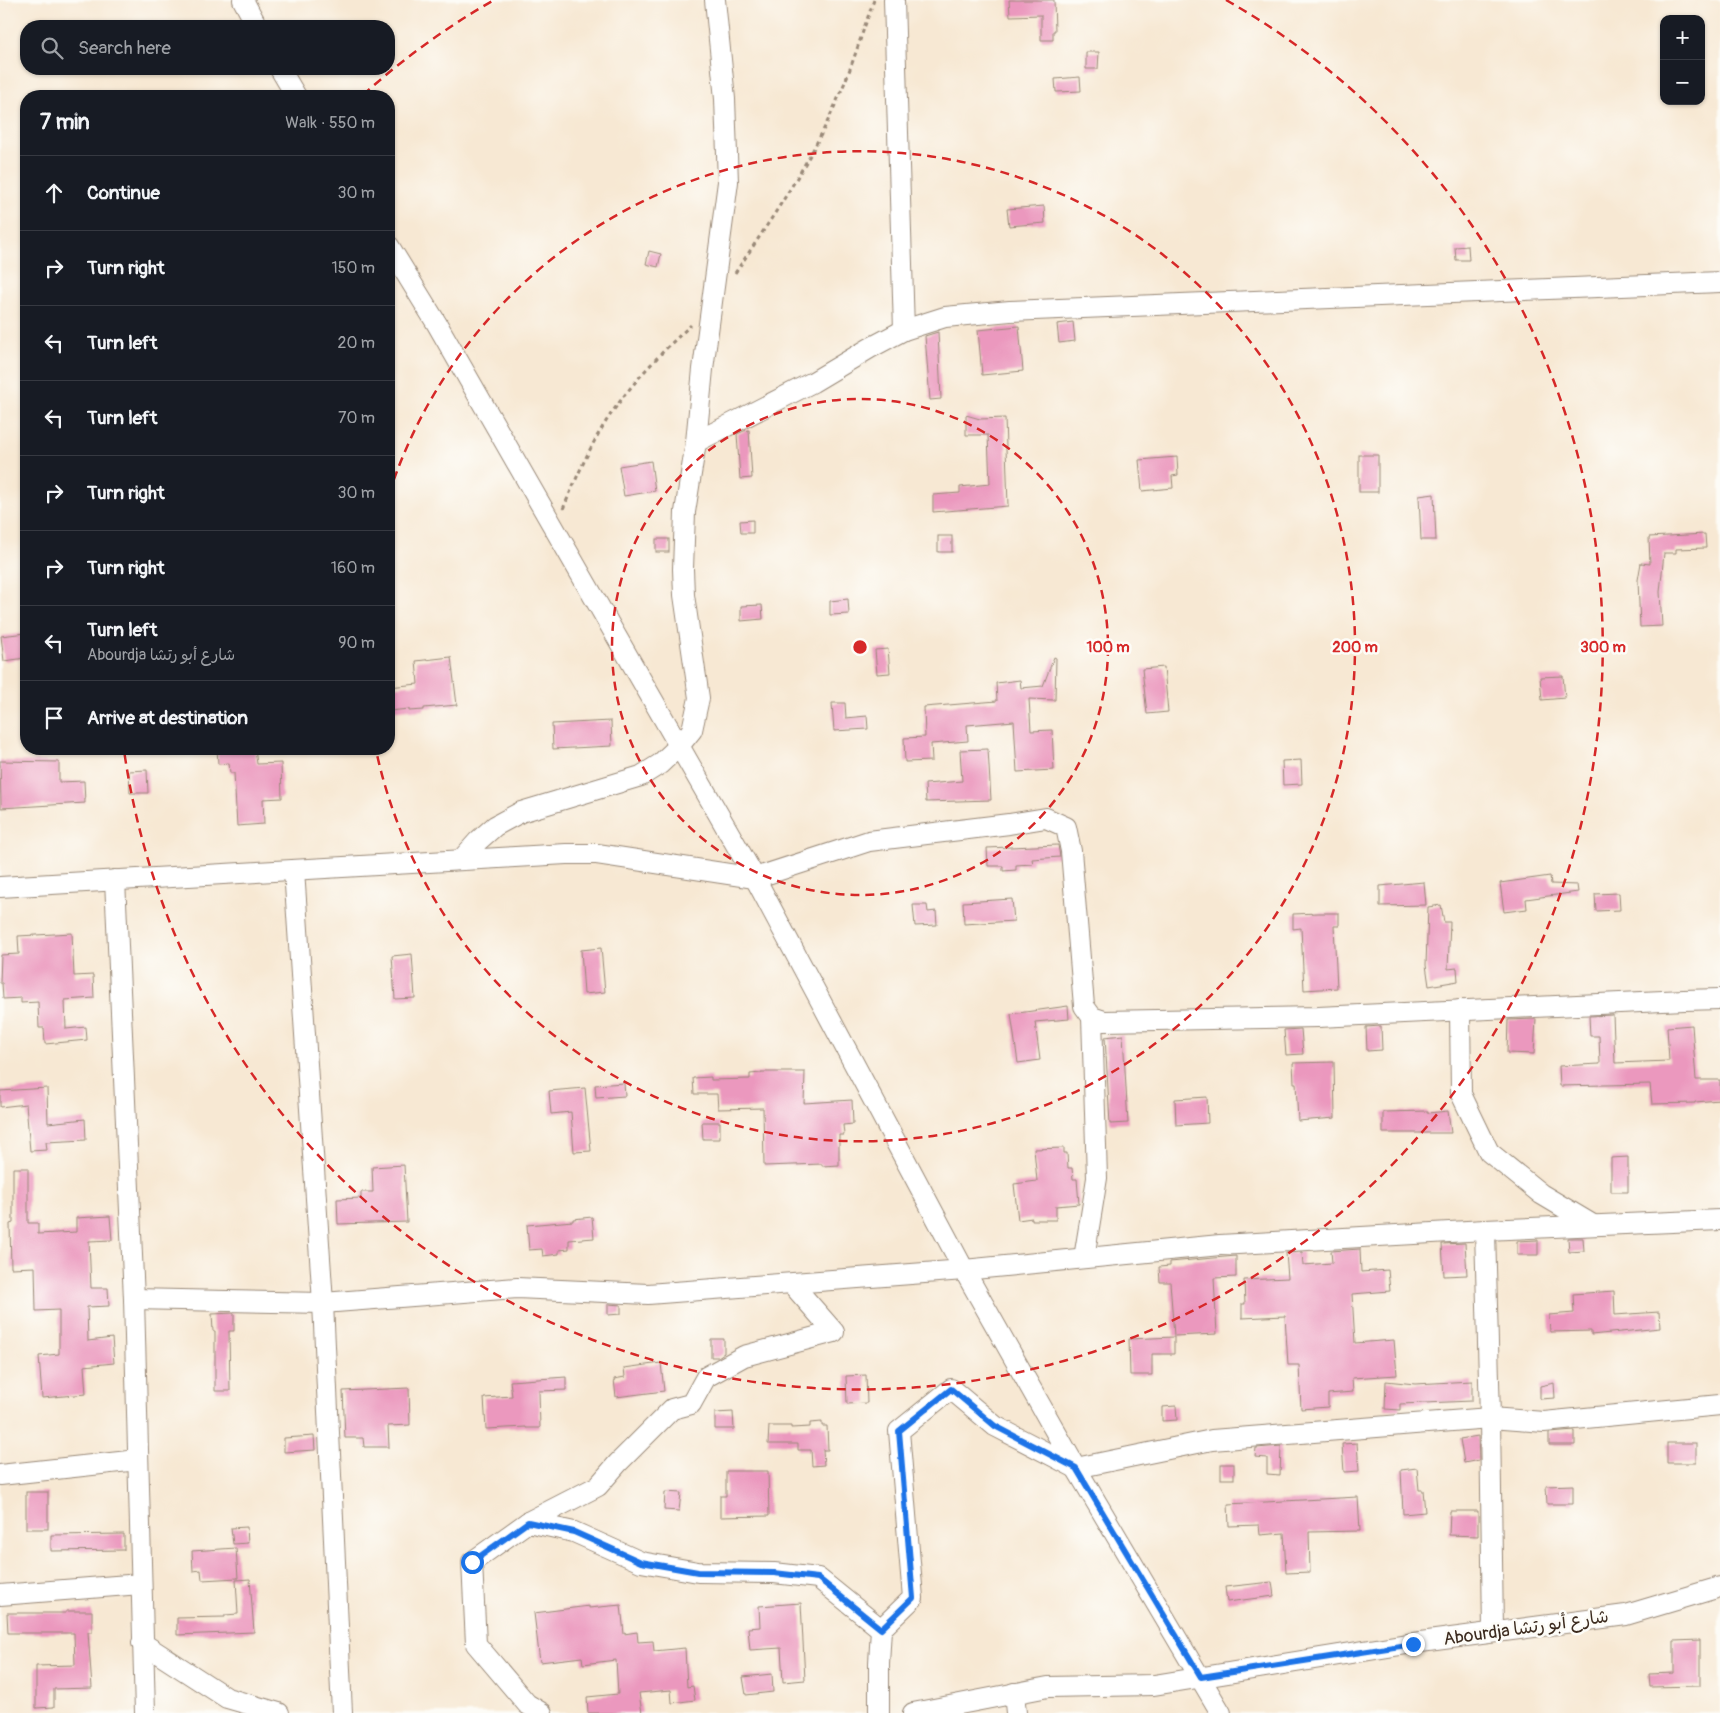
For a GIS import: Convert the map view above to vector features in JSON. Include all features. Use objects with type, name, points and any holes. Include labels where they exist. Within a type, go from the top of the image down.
[{"type":"street","points":[[243,0],[254,20]]},
{"type":"street","points":[[461,860],[495,826],[521,812],[641,776],[660,764],[692,730],[699,698],[684,595],[685,512],[696,442],[703,369],[728,182],[725,99],[715,0]]},
{"type":"street","points":[[894,0],[904,330]]},
{"type":"street","points":[[284,75],[292,90]]},
{"type":"street","points":[[395,256],[442,333],[755,878],[964,1270],[1076,1468],[1221,1713]]},
{"type":"street","points":[[696,442],[813,382],[904,330],[945,317],[1000,311],[1720,282]]},
{"type":"street","points":[[0,887],[566,854],[597,854],[755,878],[869,841],[1046,818],[1066,827],[1070,843],[1084,1006],[1092,1016],[1104,1021],[1318,1017],[1720,999]]},
{"type":"street","points":[[294,870],[323,1303],[342,1713]]},
{"type":"street","points":[[115,880],[134,1299],[145,1713]]},
{"type":"street","points":[[1460,1010],[1461,1094],[1489,1152],[1541,1194],[1594,1226]]},
{"type":"street","points":[[1084,1258],[1098,1178],[1092,1016]]},
{"type":"street","points":[[134,1299],[323,1303],[517,1288],[648,1294],[964,1270],[1220,1245],[1485,1230],[1720,1220]]},
{"type":"street","points":[[1485,1230],[1493,1632]]},
{"type":"street","points":[[542,1713],[527,1704],[476,1644],[472,1562],[528,1522],[598,1486],[618,1463],[672,1409],[691,1404],[706,1377],[744,1356],[834,1332],[792,1284]]},
{"type":"street","points":[[879,1713],[881,1629],[913,1598],[899,1431],[951,1389],[995,1426],[1076,1468],[1212,1440],[1490,1418],[1544,1422],[1720,1405]]},
{"type":"street","points":[[0,1475],[138,1460]]},
{"type":"street","points":[[528,1522],[574,1532],[641,1562],[698,1572],[774,1573],[818,1578],[881,1629]]},
{"type":"street","points":[[0,1594],[141,1584]]},
{"type":"street","name":"Abourdja شارع أبو رتشا","points":[[913,1713],[1015,1703],[1048,1687],[1154,1685],[1493,1632],[1626,1615],[1720,1587]]},
{"type":"street","points":[[142,1643],[227,1698],[279,1713]]},
{"type":"building","points":[[1009,0],[1054,0],[1055,31],[1053,31],[1053,40],[1041,40],[1041,15],[1010,16]]},
{"type":"building","points":[[1086,52],[1099,52],[1098,69],[1086,69]]},
{"type":"building","points":[[1080,77],[1081,91],[1056,92],[1055,79]]},
{"type":"building","points":[[1044,206],[1045,223],[1009,226],[1007,209]]},
{"type":"building","points":[[1468,246],[1469,260],[1456,260],[1455,247]]},
{"type":"building","points":[[649,251],[661,254],[658,267],[646,264]]},
{"type":"building","points":[[1073,322],[1075,341],[1059,343],[1057,324]]},
{"type":"building","points":[[1019,326],[1023,371],[982,375],[978,330]]},
{"type":"building","points":[[938,332],[941,399],[930,400],[925,336]]},
{"type":"building","points":[[966,415],[980,419],[1005,418],[1008,506],[933,512],[933,495],[960,493],[960,487],[990,484],[988,435],[966,435]]},
{"type":"building","points":[[749,430],[752,478],[740,479],[737,434]]},
{"type":"building","points":[[1359,455],[1378,455],[1378,492],[1359,492]]},
{"type":"building","points":[[1177,457],[1178,475],[1172,476],[1173,488],[1142,491],[1139,460]]},
{"type":"building","points":[[651,461],[655,491],[624,496],[619,466]]},
{"type":"building","points":[[1434,494],[1436,540],[1421,540],[1419,496]]},
{"type":"building","points":[[753,520],[753,533],[741,533],[740,521]]},
{"type":"building","points":[[1705,534],[1706,548],[1676,549],[1676,553],[1664,553],[1660,592],[1662,626],[1640,627],[1638,580],[1641,563],[1650,564],[1649,537]]},
{"type":"building","points":[[938,536],[952,536],[952,552],[938,552]]},
{"type":"building","points":[[656,539],[669,539],[669,552],[656,552]]},
{"type":"building","points":[[848,599],[849,614],[830,615],[830,601]]},
{"type":"building","points":[[762,605],[763,619],[741,621],[741,606]]},
{"type":"building","points":[[20,634],[20,659],[4,661],[1,636]]},
{"type":"building","points":[[888,649],[890,673],[877,674],[875,650]]},
{"type":"building","points":[[451,657],[457,705],[424,708],[424,710],[395,710],[395,686],[418,684],[416,661]]},
{"type":"building","points":[[1054,657],[1056,658],[1055,700],[1029,699],[1031,731],[1052,730],[1054,770],[1017,772],[1014,721],[967,725],[968,741],[931,744],[932,761],[905,762],[904,738],[925,737],[924,707],[997,701],[996,683],[1020,680],[1021,688],[1043,686]]},
{"type":"building","points":[[1164,667],[1168,712],[1147,714],[1142,669]]},
{"type":"building","points":[[1563,676],[1565,698],[1542,700],[1540,677]]},
{"type":"building","points":[[832,703],[845,703],[846,718],[867,716],[868,729],[834,731]]},
{"type":"building","points":[[611,721],[612,746],[553,749],[552,724]]},
{"type":"building","points":[[988,749],[991,800],[926,802],[925,784],[962,781],[960,750]]},
{"type":"building","points":[[217,755],[256,755],[257,764],[281,763],[282,798],[263,799],[264,824],[237,826],[234,773],[230,773],[229,763],[218,764]]},
{"type":"building","points":[[1301,760],[1302,784],[1283,785],[1282,761]]},
{"type":"building","points":[[0,761],[59,762],[59,782],[84,781],[85,803],[1,808]]},
{"type":"building","points":[[147,770],[148,793],[130,793],[129,771]]},
{"type":"building","points":[[1058,845],[1060,857],[1032,859],[1033,864],[1016,865],[1016,870],[1003,871],[1003,866],[988,866],[987,848]]},
{"type":"building","points":[[1550,876],[1551,884],[1577,885],[1578,892],[1526,899],[1527,909],[1504,912],[1500,883]]},
{"type":"building","points":[[1424,882],[1426,905],[1380,906],[1380,886]]},
{"type":"building","points":[[1619,893],[1620,910],[1596,911],[1595,894]]},
{"type":"building","points":[[1012,899],[1014,921],[964,924],[963,902]]},
{"type":"building","points":[[913,905],[927,905],[928,912],[936,911],[937,925],[915,926]]},
{"type":"building","points":[[1441,905],[1444,922],[1450,922],[1448,969],[1457,968],[1458,981],[1429,986],[1426,965],[1428,907]]},
{"type":"building","points":[[1339,913],[1339,926],[1334,926],[1337,988],[1304,990],[1301,928],[1293,929],[1293,914]]},
{"type":"building","points":[[72,933],[74,976],[93,975],[94,998],[65,1000],[66,1029],[86,1027],[87,1040],[45,1044],[44,1028],[39,1028],[38,1002],[21,1003],[21,998],[3,999],[2,983],[0,983],[1,955],[19,954],[18,936]]},
{"type":"building","points":[[601,948],[605,992],[584,994],[581,950]]},
{"type":"building","points":[[412,954],[415,998],[395,999],[392,956]]},
{"type":"building","points":[[1068,1006],[1069,1019],[1035,1022],[1040,1060],[1018,1063],[1011,1014]]},
{"type":"building","points":[[1613,1015],[1615,1063],[1669,1061],[1667,1027],[1692,1025],[1696,1080],[1720,1080],[1720,1100],[1695,1103],[1652,1104],[1650,1084],[1560,1086],[1559,1066],[1600,1064],[1599,1036],[1590,1036],[1589,1016]]},
{"type":"building","points":[[1536,1019],[1534,1054],[1507,1053],[1508,1020]]},
{"type":"building","points":[[1381,1026],[1382,1050],[1367,1051],[1366,1027]]},
{"type":"building","points":[[1301,1029],[1303,1054],[1286,1055],[1284,1030]]},
{"type":"building","points":[[1123,1035],[1128,1123],[1110,1124],[1105,1037]]},
{"type":"building","points":[[1334,1062],[1335,1118],[1298,1121],[1293,1063]]},
{"type":"building","points":[[761,1072],[805,1072],[804,1103],[852,1100],[853,1124],[843,1125],[844,1135],[839,1135],[839,1165],[764,1166],[763,1108],[718,1109],[717,1094],[694,1094],[693,1078],[711,1077],[711,1080],[750,1079],[750,1074]]},
{"type":"building","points":[[624,1083],[625,1096],[596,1098],[595,1085]]},
{"type":"building","points":[[47,1088],[48,1123],[85,1119],[86,1140],[46,1142],[47,1150],[30,1151],[26,1104],[0,1107],[0,1091]]},
{"type":"building","points":[[585,1088],[591,1151],[574,1152],[571,1112],[551,1114],[549,1091]]},
{"type":"building","points":[[1207,1097],[1208,1123],[1176,1125],[1175,1099]]},
{"type":"building","points":[[1428,1111],[1428,1113],[1448,1111],[1451,1133],[1383,1133],[1383,1112]]},
{"type":"building","points":[[702,1122],[720,1122],[720,1139],[703,1139]]},
{"type":"building","points":[[1064,1148],[1064,1153],[1067,1153],[1068,1168],[1072,1168],[1073,1179],[1077,1179],[1079,1204],[1056,1206],[1056,1220],[1032,1220],[1032,1218],[1018,1220],[1014,1184],[1037,1181],[1034,1149]]},
{"type":"building","points":[[1628,1157],[1628,1192],[1611,1192],[1611,1158]]},
{"type":"building","points":[[404,1165],[407,1222],[338,1224],[337,1199],[361,1198],[361,1192],[373,1192],[372,1167]]},
{"type":"building","points":[[13,1168],[28,1168],[28,1223],[38,1223],[38,1234],[76,1232],[76,1218],[110,1216],[112,1240],[89,1241],[91,1288],[108,1288],[109,1306],[87,1307],[88,1341],[112,1338],[114,1363],[84,1366],[86,1394],[42,1398],[39,1356],[59,1354],[59,1310],[36,1311],[35,1267],[11,1268],[10,1224],[13,1223]]},
{"type":"building","points":[[592,1217],[594,1238],[569,1240],[569,1249],[559,1250],[559,1254],[543,1256],[542,1249],[529,1250],[527,1225],[573,1221],[573,1219]]},
{"type":"building","points":[[1568,1238],[1583,1238],[1584,1251],[1569,1252]]},
{"type":"building","points":[[1538,1240],[1538,1255],[1517,1255],[1517,1241]]},
{"type":"building","points":[[1465,1243],[1467,1275],[1444,1276],[1442,1244]]},
{"type":"building","points":[[1360,1249],[1361,1272],[1388,1270],[1390,1291],[1352,1294],[1355,1343],[1394,1340],[1397,1375],[1352,1378],[1353,1392],[1328,1394],[1328,1407],[1301,1409],[1299,1365],[1288,1365],[1285,1316],[1242,1318],[1242,1304],[1245,1304],[1244,1280],[1288,1278],[1286,1253],[1302,1252],[1303,1265],[1332,1263],[1331,1251]]},
{"type":"building","points":[[1236,1256],[1236,1277],[1214,1278],[1217,1334],[1174,1336],[1170,1282],[1160,1282],[1159,1267],[1170,1266],[1170,1262]]},
{"type":"building","points":[[1614,1291],[1615,1315],[1659,1312],[1660,1328],[1591,1335],[1591,1331],[1550,1332],[1549,1315],[1574,1313],[1573,1294]]},
{"type":"building","points":[[608,1304],[621,1305],[621,1314],[608,1315]]},
{"type":"building","points":[[234,1313],[234,1331],[229,1331],[230,1391],[215,1391],[215,1331],[213,1331],[212,1314]]},
{"type":"building","points":[[1174,1337],[1174,1354],[1152,1354],[1152,1375],[1130,1375],[1129,1339]]},
{"type":"building","points":[[711,1339],[724,1339],[724,1353],[718,1357],[711,1357]]},
{"type":"building","points":[[661,1363],[664,1391],[616,1397],[614,1379],[625,1377],[624,1368]]},
{"type":"building","points":[[866,1375],[867,1403],[847,1404],[846,1376]]},
{"type":"building","points":[[566,1377],[566,1390],[539,1391],[540,1428],[486,1429],[484,1398],[512,1396],[510,1381]]},
{"type":"building","points":[[1386,1381],[1415,1384],[1472,1381],[1472,1401],[1400,1404],[1400,1410],[1385,1409]]},
{"type":"building","points":[[1554,1383],[1555,1398],[1540,1399],[1540,1386]]},
{"type":"building","points":[[409,1388],[410,1425],[388,1426],[389,1447],[364,1447],[363,1438],[345,1438],[343,1391]]},
{"type":"building","points":[[1176,1406],[1177,1420],[1162,1421],[1162,1407]]},
{"type":"building","points":[[733,1412],[734,1429],[715,1429],[715,1413]]},
{"type":"building","points":[[822,1422],[822,1426],[827,1426],[828,1450],[823,1450],[824,1465],[812,1466],[811,1450],[798,1450],[798,1444],[768,1444],[769,1426],[810,1427],[810,1423]]},
{"type":"building","points":[[1575,1431],[1575,1445],[1549,1445],[1549,1433]]},
{"type":"building","points":[[314,1436],[315,1450],[284,1452],[284,1438]]},
{"type":"building","points":[[1478,1436],[1479,1460],[1464,1463],[1460,1439]]},
{"type":"building","points":[[1357,1443],[1359,1471],[1344,1472],[1342,1444]]},
{"type":"building","points":[[1667,1443],[1696,1443],[1696,1463],[1667,1463]]},
{"type":"building","points":[[1281,1446],[1280,1475],[1267,1474],[1267,1458],[1255,1457],[1256,1448]]},
{"type":"building","points":[[1221,1464],[1234,1464],[1234,1479],[1221,1479]]},
{"type":"building","points":[[1417,1468],[1419,1490],[1423,1490],[1425,1512],[1403,1514],[1401,1470]]},
{"type":"building","points":[[726,1471],[768,1471],[769,1516],[720,1517],[720,1496],[726,1496]]},
{"type":"building","points":[[1573,1485],[1573,1504],[1547,1504],[1546,1486]]},
{"type":"building","points":[[26,1492],[48,1492],[48,1529],[26,1529]]},
{"type":"building","points":[[665,1492],[681,1493],[679,1511],[664,1510]]},
{"type":"building","points":[[1358,1497],[1360,1531],[1309,1532],[1310,1572],[1286,1573],[1284,1533],[1260,1535],[1259,1525],[1229,1526],[1228,1504]]},
{"type":"building","points":[[1450,1511],[1478,1511],[1478,1536],[1449,1535]]},
{"type":"building","points":[[247,1527],[248,1543],[233,1544],[231,1528]]},
{"type":"building","points":[[124,1534],[124,1550],[51,1551],[51,1535]]},
{"type":"building","points":[[236,1548],[238,1578],[202,1580],[201,1570],[193,1571],[192,1551]]},
{"type":"building","points":[[250,1579],[254,1632],[177,1635],[177,1618],[225,1617],[225,1615],[238,1614],[236,1580]]},
{"type":"building","points":[[1272,1582],[1274,1596],[1227,1602],[1225,1587]]},
{"type":"building","points":[[801,1603],[805,1680],[783,1682],[781,1648],[750,1650],[748,1628],[760,1627],[759,1606]]},
{"type":"building","points":[[621,1605],[624,1634],[637,1632],[638,1642],[653,1641],[654,1651],[685,1648],[687,1687],[693,1686],[695,1700],[672,1703],[671,1690],[639,1693],[642,1713],[588,1713],[587,1697],[618,1694],[616,1660],[583,1664],[582,1657],[540,1662],[534,1613],[589,1606],[589,1608]]},
{"type":"building","points":[[66,1611],[92,1611],[92,1632],[88,1632],[92,1688],[54,1689],[54,1707],[36,1708],[36,1666],[75,1665],[74,1633],[8,1633],[7,1613],[66,1613]]},
{"type":"building","points":[[1700,1640],[1700,1686],[1650,1687],[1649,1674],[1674,1673],[1674,1641]]},
{"type":"building","points":[[772,1674],[773,1692],[746,1695],[743,1677]]},
{"type":"route","points":[[472,1562],[528,1522],[574,1532],[641,1562],[698,1572],[774,1573],[818,1578],[881,1629],[913,1598],[899,1431],[951,1389],[995,1426],[1076,1468],[1201,1677],[1413,1644]]}]
